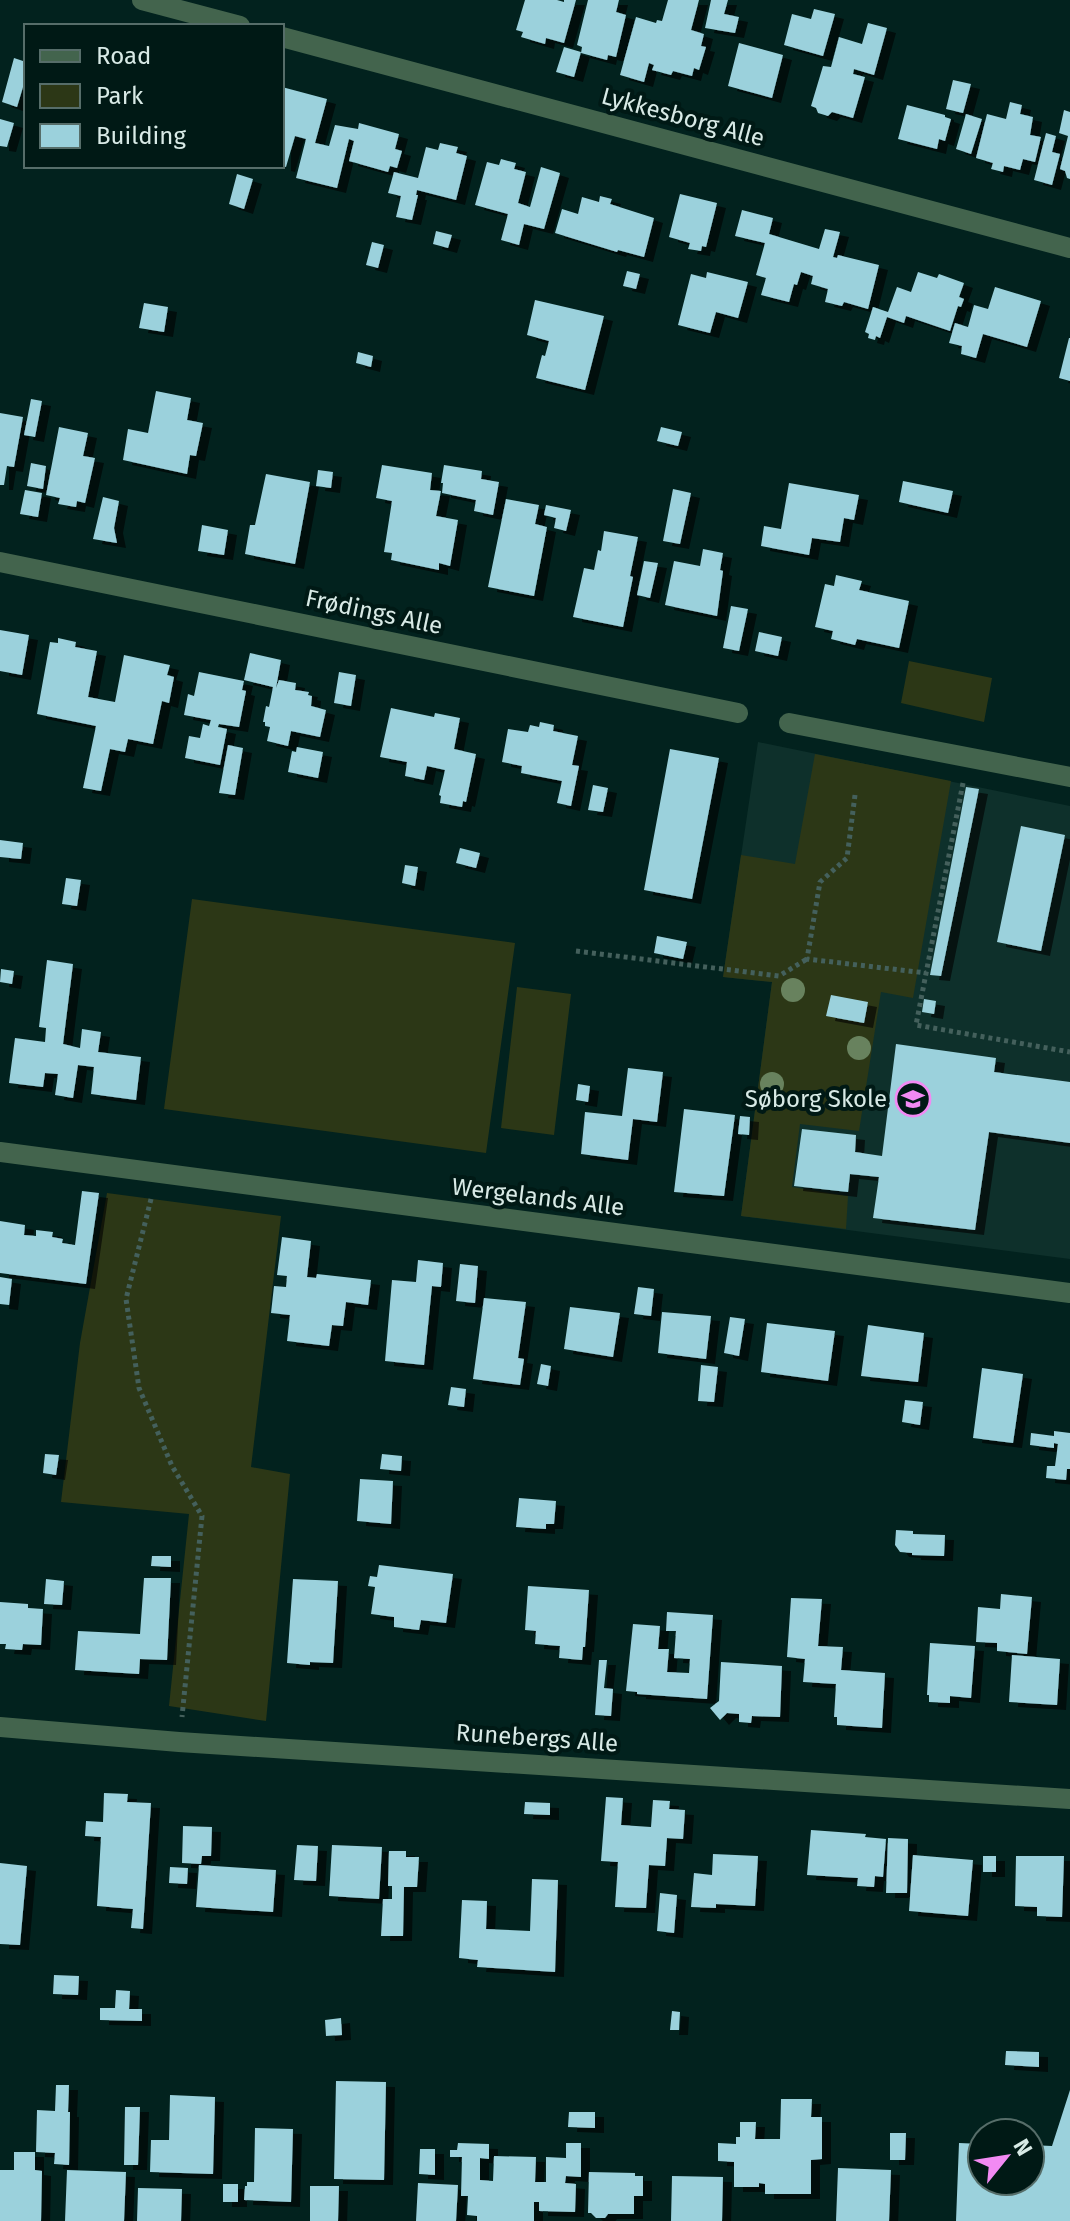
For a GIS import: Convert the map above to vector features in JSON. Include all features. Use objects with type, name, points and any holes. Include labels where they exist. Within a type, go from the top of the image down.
[{"type":"street","points":[[142,0],[232,24]]},
{"type":"street","name":"Lykkesborg Alle","points":[[284,38],[1070,248]]},
{"type":"street","name":"Frødings Alle","points":[[0,562],[738,713]]},
{"type":"street","points":[[789,723],[1070,777]]},
{"type":"street","name":"Wergelands Alle","points":[[0,1152],[1070,1293]]},
{"type":"street","name":"Runebergs Alle","points":[[0,1727],[179,1742],[1070,1799]]},
{"type":"path","points":[[968,758],[916,1025],[1070,1052]]},
{"type":"path","points":[[807,959],[820,882],[847,858],[855,795]]},
{"type":"path","points":[[576,951],[779,976],[807,959],[926,973]]},
{"type":"path","points":[[157,1173],[126,1299],[139,1388],[172,1466],[202,1516],[179,1742]]},
{"type":"shaded area","name":"Søborg Skole","points":[[758,742],[1070,806],[1070,1259],[741,1216],[772,982],[723,977]]},
{"type":"green space","points":[[909,661],[992,678],[984,722],[901,703]]},
{"type":"green space","points":[[815,754],[951,781],[913,998],[881,992],[859,1131],[800,1124],[792,1187],[848,1196],[846,1229],[741,1216],[772,982],[723,977],[741,855],[795,864]]},
{"type":"green space","points":[[192,899],[515,943],[486,1153],[164,1109]]},
{"type":"green space","points":[[517,987],[571,994],[554,1135],[501,1128]]},
{"type":"green space","points":[[107,1193],[281,1216],[251,1467],[290,1474],[266,1721],[169,1706],[189,1514],[61,1502],[80,1343]]},
{"type":"building","points":[[525,0],[576,0],[564,43],[546,38],[545,44],[521,37],[523,32],[516,30]]},
{"type":"building","points":[[588,0],[619,0],[616,12],[626,15],[616,57],[608,55],[607,60],[581,53],[582,47],[577,45]]},
{"type":"building","points":[[668,0],[699,0],[691,30],[704,34],[701,46],[706,47],[699,70],[694,68],[692,76],[673,71],[671,75],[652,70],[654,65],[649,63],[644,82],[620,75],[636,17],[656,23],[657,20],[662,21]]},
{"type":"building","points":[[711,0],[728,0],[724,14],[739,17],[735,33],[705,28]]},
{"type":"building","points":[[814,9],[835,14],[823,56],[784,45],[792,14],[811,19]]},
{"type":"building","points":[[868,23],[887,28],[874,75],[854,69],[853,74],[865,77],[853,118],[832,112],[828,116],[818,113],[811,106],[823,66],[831,67],[839,37],[862,44]]},
{"type":"building","points":[[739,43],[783,55],[772,98],[728,86]]},
{"type":"building","points":[[564,47],[581,52],[574,77],[556,72]]},
{"type":"building","points":[[14,58],[24,61],[24,87],[17,107],[2,102]]},
{"type":"building","points":[[953,80],[971,84],[963,113],[946,109]]},
{"type":"building","points":[[284,88],[327,99],[315,143],[329,146],[335,125],[358,129],[359,123],[399,134],[395,149],[402,151],[397,168],[390,166],[388,172],[349,161],[354,141],[349,139],[337,188],[296,178],[306,139],[295,136],[286,167]]},
{"type":"building","points":[[1010,102],[1022,105],[1020,114],[1033,117],[1030,135],[1041,137],[1035,162],[1023,159],[1020,170],[1004,166],[1003,172],[991,169],[993,163],[976,158],[987,114],[1006,119]]},
{"type":"building","points":[[907,105],[951,119],[945,141],[939,139],[937,149],[898,139]]},
{"type":"building","points":[[1064,110],[1070,112],[1070,179],[1060,169],[1068,136],[1059,133]]},
{"type":"building","points":[[966,114],[982,119],[971,154],[956,149]]},
{"type":"building","points":[[0,119],[14,123],[7,147],[0,146]]},
{"type":"building","points":[[1046,133],[1056,136],[1052,152],[1060,154],[1052,185],[1034,180]]},
{"type":"building","points":[[440,143],[458,147],[456,153],[467,156],[456,200],[417,190],[412,220],[396,217],[401,196],[388,193],[394,172],[418,178],[426,147],[438,150]]},
{"type":"building","points":[[501,159],[516,163],[514,169],[526,172],[518,203],[530,207],[541,167],[560,173],[544,229],[524,224],[519,245],[501,240],[508,214],[475,205],[487,162],[499,165]]},
{"type":"building","points":[[237,174],[253,179],[244,209],[229,204]]},
{"type":"building","points":[[680,194],[717,203],[706,247],[702,246],[701,251],[688,249],[690,243],[669,237]]},
{"type":"building","points":[[600,196],[612,199],[610,204],[654,218],[644,257],[555,233],[562,209],[578,214],[582,197],[599,202]]},
{"type":"building","points":[[742,210],[773,218],[769,234],[819,249],[825,229],[840,232],[833,257],[837,258],[838,255],[879,265],[868,309],[844,302],[842,306],[825,302],[828,289],[811,284],[813,276],[801,272],[789,302],[761,295],[766,278],[756,275],[765,243],[735,236]]},
{"type":"building","points":[[436,231],[452,235],[448,248],[433,244]]},
{"type":"building","points":[[372,242],[384,245],[378,268],[366,265]]},
{"type":"building","points":[[627,271],[640,274],[636,289],[623,286]]},
{"type":"building","points":[[707,272],[748,282],[738,318],[716,312],[710,333],[678,325],[691,274],[706,278]]},
{"type":"building","points":[[918,272],[937,278],[939,274],[964,283],[959,297],[964,299],[961,307],[958,306],[950,331],[906,316],[904,323],[887,317],[880,338],[868,338],[869,334],[865,332],[873,307],[888,312],[897,287],[911,292]]},
{"type":"building","points":[[995,287],[1041,301],[1027,347],[983,334],[976,358],[961,354],[962,346],[949,343],[955,323],[968,327],[974,305],[988,309]]},
{"type":"building","points":[[535,300],[604,316],[585,390],[536,378],[549,341],[527,335]]},
{"type":"building","points":[[144,303],[168,307],[164,332],[139,328]]},
{"type":"building","points":[[1070,338],[1070,381],[1059,378]]},
{"type":"building","points":[[358,352],[373,356],[371,367],[356,363]]},
{"type":"building","points":[[156,391],[191,398],[187,420],[203,423],[196,456],[190,455],[187,474],[123,460],[128,429],[148,433]]},
{"type":"building","points":[[31,399],[42,401],[35,437],[24,435]]},
{"type":"building","points":[[0,413],[23,417],[14,467],[7,466],[4,485],[0,485]]},
{"type":"building","points":[[59,427],[88,433],[83,456],[95,458],[85,503],[77,501],[76,507],[58,504],[60,498],[46,495]]},
{"type":"building","points":[[661,427],[682,432],[678,446],[657,441]]},
{"type":"building","points":[[31,463],[46,466],[43,489],[27,486]]},
{"type":"building","points":[[382,465],[432,473],[430,490],[441,491],[436,516],[458,520],[450,566],[439,563],[439,570],[391,560],[392,553],[384,552],[392,501],[376,498]]},
{"type":"building","points":[[444,465],[482,471],[481,479],[499,482],[493,515],[474,511],[476,500],[442,493]]},
{"type":"building","points":[[318,470],[333,472],[331,488],[316,486]]},
{"type":"building","points":[[266,474],[310,482],[295,564],[245,554],[250,525],[255,525]]},
{"type":"building","points":[[903,481],[953,491],[948,513],[899,502]]},
{"type":"building","points":[[789,483],[859,495],[854,520],[844,518],[840,542],[812,538],[809,555],[761,546],[764,526],[781,529]]},
{"type":"building","points":[[673,489],[691,493],[680,544],[663,541]]},
{"type":"building","points":[[25,490],[42,493],[38,517],[20,514]]},
{"type":"building","points":[[103,497],[119,501],[114,528],[117,543],[93,539]]},
{"type":"building","points":[[506,499],[539,505],[535,524],[547,527],[534,596],[488,587]]},
{"type":"building","points":[[546,505],[571,510],[566,531],[554,528],[556,518],[544,515]]},
{"type":"building","points":[[202,525],[228,530],[224,555],[198,551]]},
{"type":"building","points":[[604,531],[638,537],[623,627],[573,617],[584,568],[594,570]]},
{"type":"building","points":[[703,549],[723,553],[717,616],[665,605],[674,561],[700,566]]},
{"type":"building","points":[[644,561],[658,563],[650,598],[637,595]]},
{"type":"building","points":[[836,575],[862,581],[859,590],[909,601],[899,648],[857,639],[855,645],[831,639],[833,631],[815,627],[825,584],[834,586]]},
{"type":"building","points":[[731,606],[748,609],[739,651],[723,648]]},
{"type":"building","points":[[0,630],[29,635],[22,675],[0,671]]},
{"type":"building","points":[[759,632],[782,637],[778,656],[755,651]]},
{"type":"building","points":[[58,638],[76,642],[75,647],[97,651],[88,697],[115,702],[124,655],[170,665],[167,675],[174,677],[169,703],[162,701],[153,744],[128,739],[125,752],[110,749],[101,791],[83,788],[96,726],[37,714],[50,642],[58,643]]},
{"type":"building","points":[[250,653],[281,660],[276,688],[279,680],[296,683],[295,690],[309,692],[308,695],[312,696],[311,706],[326,710],[320,737],[291,731],[288,746],[267,741],[270,727],[263,722],[273,687],[244,680]]},
{"type":"building","points":[[199,672],[244,681],[242,690],[246,691],[239,727],[219,724],[218,727],[227,729],[220,765],[185,758],[189,736],[200,738],[203,724],[209,726],[211,720],[184,715],[188,694],[194,696]]},
{"type":"building","points":[[339,672],[356,675],[351,706],[334,703]]},
{"type":"building","points":[[391,708],[434,717],[435,713],[460,718],[454,749],[476,754],[466,802],[463,801],[462,807],[440,803],[445,770],[427,766],[424,780],[405,776],[407,762],[380,757]]},
{"type":"building","points":[[540,722],[554,725],[553,731],[578,736],[572,765],[579,766],[571,806],[557,803],[562,781],[521,773],[522,766],[502,762],[508,729],[528,732],[530,725],[539,727]]},
{"type":"building","points":[[228,745],[243,748],[235,795],[219,793]]},
{"type":"building","points":[[297,747],[323,752],[318,778],[288,772],[292,751],[296,752]]},
{"type":"building","points":[[670,749],[719,758],[692,899],[644,890]]},
{"type":"building","points":[[593,785],[608,788],[603,812],[588,810]]},
{"type":"building","points":[[966,787],[979,789],[941,976],[930,975]]},
{"type":"building","points":[[1021,826],[1065,835],[1041,951],[997,942]]},
{"type":"building","points":[[0,840],[23,843],[21,859],[0,857]]},
{"type":"building","points":[[460,848],[480,853],[476,868],[456,863]]},
{"type":"building","points":[[405,865],[418,867],[415,886],[402,883]]},
{"type":"building","points":[[66,878],[81,880],[77,906],[62,904]]},
{"type":"building","points":[[657,936],[687,942],[683,959],[654,953]]},
{"type":"building","points":[[47,960],[73,964],[63,1044],[80,1048],[82,1029],[101,1032],[98,1052],[141,1057],[136,1100],[91,1094],[94,1067],[78,1065],[73,1098],[55,1095],[58,1074],[45,1073],[43,1087],[9,1083],[15,1038],[45,1042],[46,1028],[39,1027]]},
{"type":"building","points":[[1,969],[14,971],[12,984],[0,982]]},
{"type":"building","points":[[831,995],[868,1002],[864,1023],[826,1016]]},
{"type":"building","points":[[924,999],[936,1001],[934,1014],[922,1012]]},
{"type":"building","points":[[896,1044],[996,1058],[994,1072],[1070,1082],[1070,1143],[989,1132],[975,1230],[873,1218],[879,1177],[850,1174],[848,1192],[794,1186],[802,1129],[856,1135],[855,1152],[882,1156]]},
{"type":"building","points":[[628,1068],[663,1072],[657,1122],[633,1119],[628,1160],[581,1154],[585,1112],[622,1116]]},
{"type":"building","points":[[578,1084],[590,1086],[588,1102],[576,1100]]},
{"type":"building","points":[[684,1109],[735,1115],[724,1196],[674,1192]]},
{"type":"building","points":[[740,1116],[750,1117],[749,1135],[738,1134]]},
{"type":"building","points":[[82,1191],[99,1193],[86,1284],[0,1273],[0,1221],[25,1225],[24,1235],[36,1236],[36,1230],[53,1232],[52,1237],[63,1239],[62,1243],[75,1245]]},
{"type":"building","points":[[282,1237],[311,1241],[307,1277],[316,1278],[317,1274],[371,1280],[368,1305],[346,1302],[343,1326],[332,1325],[329,1346],[287,1341],[290,1315],[271,1313],[274,1286],[286,1287],[287,1276],[277,1275]]},
{"type":"building","points":[[418,1260],[443,1263],[441,1287],[432,1286],[424,1365],[385,1361],[392,1280],[416,1282]]},
{"type":"building","points":[[460,1264],[478,1266],[475,1303],[456,1301]]},
{"type":"building","points":[[0,1277],[12,1279],[9,1305],[0,1304]]},
{"type":"building","points":[[638,1287],[654,1289],[651,1316],[634,1314]]},
{"type":"building","points":[[484,1298],[526,1302],[518,1358],[524,1359],[520,1385],[473,1379]]},
{"type":"building","points":[[570,1307],[620,1313],[613,1357],[564,1349]]},
{"type":"building","points":[[662,1312],[711,1316],[706,1359],[658,1353]]},
{"type":"building","points":[[730,1317],[745,1319],[739,1356],[724,1353]]},
{"type":"building","points":[[767,1323],[835,1331],[828,1381],[761,1372]]},
{"type":"building","points":[[868,1325],[924,1333],[918,1382],[861,1376]]},
{"type":"building","points":[[541,1364],[551,1366],[548,1386],[537,1384]]},
{"type":"building","points":[[701,1365],[718,1367],[714,1402],[698,1401]]},
{"type":"building","points":[[982,1368],[1023,1374],[1013,1443],[973,1438]]},
{"type":"building","points":[[451,1387],[466,1389],[464,1407],[448,1405]]},
{"type":"building","points":[[905,1400],[923,1402],[920,1425],[902,1422]]},
{"type":"building","points":[[1054,1431],[1070,1433],[1070,1469],[1067,1469],[1066,1480],[1046,1478],[1047,1466],[1055,1466],[1058,1444],[1054,1443],[1054,1448],[1030,1445],[1031,1433],[1054,1436]]},
{"type":"building","points":[[45,1454],[59,1455],[56,1475],[43,1473]]},
{"type":"building","points":[[382,1454],[402,1456],[401,1471],[380,1469]]},
{"type":"building","points":[[360,1479],[393,1481],[391,1524],[357,1521]]},
{"type":"building","points":[[519,1498],[556,1501],[554,1524],[546,1524],[546,1529],[516,1527]]},
{"type":"building","points":[[896,1530],[945,1535],[944,1556],[900,1552],[895,1545]]},
{"type":"building","points":[[152,1556],[171,1556],[171,1567],[151,1566]]},
{"type":"building","points":[[379,1565],[453,1574],[446,1623],[421,1620],[419,1630],[394,1627],[394,1617],[371,1614],[375,1587],[368,1586],[370,1576],[377,1577]]},
{"type":"building","points":[[144,1578],[171,1578],[167,1660],[140,1659],[139,1674],[75,1670],[78,1631],[140,1634]]},
{"type":"building","points":[[46,1579],[64,1581],[62,1605],[44,1604]]},
{"type":"building","points":[[293,1579],[338,1581],[333,1663],[287,1663]]},
{"type":"building","points":[[528,1586],[589,1590],[582,1660],[559,1658],[560,1646],[535,1644],[536,1631],[525,1630]]},
{"type":"building","points":[[1001,1594],[1032,1597],[1027,1654],[997,1651],[997,1643],[976,1642],[978,1607],[1000,1609]]},
{"type":"building","points":[[791,1598],[822,1599],[818,1646],[843,1647],[841,1670],[885,1673],[882,1728],[837,1725],[837,1717],[834,1717],[836,1684],[803,1682],[805,1659],[787,1657]]},
{"type":"building","points":[[0,1602],[28,1604],[28,1608],[43,1609],[41,1645],[23,1644],[22,1650],[5,1649],[6,1644],[0,1644]]},
{"type":"building","points":[[667,1612],[713,1615],[707,1699],[626,1691],[633,1624],[660,1626],[658,1649],[669,1649],[667,1672],[689,1673],[690,1659],[674,1658],[676,1631],[666,1631]]},
{"type":"building","points":[[930,1643],[975,1646],[971,1698],[950,1696],[950,1703],[929,1702]]},
{"type":"building","points":[[1012,1655],[1060,1659],[1057,1705],[1009,1702]]},
{"type":"building","points":[[599,1660],[607,1660],[604,1688],[613,1689],[611,1716],[595,1715]]},
{"type":"building","points":[[721,1662],[782,1666],[780,1717],[752,1716],[751,1723],[739,1722],[739,1714],[727,1713],[720,1720],[710,1708],[719,1701]]},
{"type":"building","points":[[104,1793],[128,1794],[127,1802],[151,1803],[143,1929],[131,1928],[133,1909],[97,1906],[101,1837],[85,1836],[86,1821],[103,1822]]},
{"type":"building","points":[[606,1797],[623,1798],[621,1825],[651,1827],[653,1800],[670,1801],[669,1809],[685,1810],[683,1839],[667,1838],[665,1866],[649,1865],[646,1908],[615,1907],[618,1862],[601,1861]]},
{"type":"building","points":[[525,1802],[550,1803],[550,1815],[524,1814]]},
{"type":"building","points":[[183,1826],[212,1827],[211,1856],[202,1856],[201,1864],[182,1863]]},
{"type":"building","points":[[811,1830],[866,1834],[865,1837],[886,1839],[883,1877],[875,1876],[874,1887],[857,1886],[858,1878],[807,1875]]},
{"type":"building","points":[[888,1838],[908,1839],[907,1893],[886,1893]]},
{"type":"building","points":[[297,1845],[318,1846],[316,1881],[294,1880]]},
{"type":"building","points":[[332,1845],[382,1847],[379,1899],[329,1896]]},
{"type":"building","points":[[389,1851],[406,1851],[406,1857],[419,1857],[417,1887],[404,1887],[403,1936],[381,1936],[383,1899],[392,1899],[392,1886],[388,1886]]},
{"type":"building","points":[[713,1854],[758,1856],[755,1906],[716,1904],[716,1908],[691,1907],[694,1873],[712,1875]]},
{"type":"building","points":[[913,1855],[973,1860],[968,1916],[909,1911]]},
{"type":"building","points":[[983,1856],[996,1856],[996,1872],[983,1872]]},
{"type":"building","points":[[1016,1856],[1064,1856],[1062,1917],[1037,1916],[1037,1907],[1015,1906]]},
{"type":"building","points":[[0,1863],[27,1866],[20,1945],[0,1944]]},
{"type":"building","points":[[199,1865],[276,1870],[273,1912],[196,1907]]},
{"type":"building","points":[[170,1867],[188,1868],[187,1884],[169,1883]]},
{"type":"building","points":[[532,1879],[558,1880],[555,1972],[477,1967],[478,1960],[459,1958],[462,1900],[487,1901],[486,1929],[530,1931]]},
{"type":"building","points":[[660,1893],[677,1895],[674,1933],[657,1931]]},
{"type":"building","points":[[54,1975],[79,1976],[78,1995],[53,1994]]},
{"type":"building","points":[[116,1990],[130,1991],[129,2009],[142,2009],[142,2021],[100,2020],[100,2008],[115,2008]]},
{"type":"building","points":[[672,2011],[680,2012],[679,2030],[670,2030]]},
{"type":"building","points":[[341,2018],[342,2035],[326,2036],[325,2020]]},
{"type":"building","points":[[1006,2051],[1039,2052],[1039,2067],[1005,2065]]},
{"type":"building","points":[[336,2081],[386,2082],[384,2180],[334,2179]]},
{"type":"building","points":[[56,2085],[69,2085],[69,2165],[54,2164],[55,2153],[36,2152],[37,2110],[55,2111]]},
{"type":"building","points":[[1070,2090],[1070,2221],[956,2221],[959,2143],[966,2143],[966,2197],[1046,2197],[1046,2146],[1052,2146]]},
{"type":"building","points":[[170,2095],[215,2097],[213,2174],[150,2172],[151,2140],[169,2140]]},
{"type":"building","points":[[781,2099],[812,2099],[811,2117],[822,2117],[822,2159],[811,2160],[811,2194],[765,2194],[765,2184],[759,2183],[759,2187],[734,2187],[734,2162],[718,2161],[718,2143],[736,2144],[736,2137],[740,2137],[740,2122],[756,2122],[755,2139],[780,2139]]},
{"type":"building","points":[[125,2107],[140,2107],[138,2165],[124,2165]]},
{"type":"building","points":[[569,2112],[595,2112],[595,2128],[568,2127]]},
{"type":"building","points":[[255,2128],[293,2129],[291,2202],[244,2200],[247,2182],[254,2182]]},
{"type":"building","points":[[890,2133],[906,2133],[905,2160],[890,2160]]},
{"type":"building","points":[[458,2143],[489,2144],[489,2159],[480,2158],[480,2180],[493,2181],[494,2156],[536,2157],[535,2182],[546,2182],[546,2157],[566,2158],[566,2143],[581,2143],[581,2177],[566,2176],[565,2183],[576,2184],[575,2212],[539,2211],[539,2202],[534,2202],[534,2221],[477,2221],[477,2216],[467,2215],[468,2196],[461,2196],[462,2157],[450,2157],[450,2150],[457,2150]]},
{"type":"building","points":[[420,2149],[435,2149],[435,2175],[419,2174]]},
{"type":"building","points":[[14,2152],[35,2152],[35,2170],[42,2171],[41,2221],[0,2221],[0,2170],[14,2170]]},
{"type":"building","points":[[838,2168],[891,2170],[889,2221],[836,2221]]},
{"type":"building","points":[[67,2170],[126,2172],[124,2221],[65,2221]]},
{"type":"building","points":[[589,2172],[635,2173],[635,2176],[643,2176],[643,2196],[634,2196],[634,2214],[608,2214],[605,2218],[596,2218],[588,2213]]},
{"type":"building","points":[[672,2176],[723,2177],[722,2221],[671,2221]]},
{"type":"building","points":[[418,2183],[458,2185],[456,2221],[416,2221]]},
{"type":"building","points":[[223,2184],[238,2184],[238,2202],[223,2202]]},
{"type":"building","points":[[310,2186],[339,2186],[338,2221],[310,2221]]},
{"type":"building","points":[[138,2188],[182,2189],[181,2221],[137,2221]]},
{"type":"place","name":"Søborg Skole","points":[[913,1099]]}]
